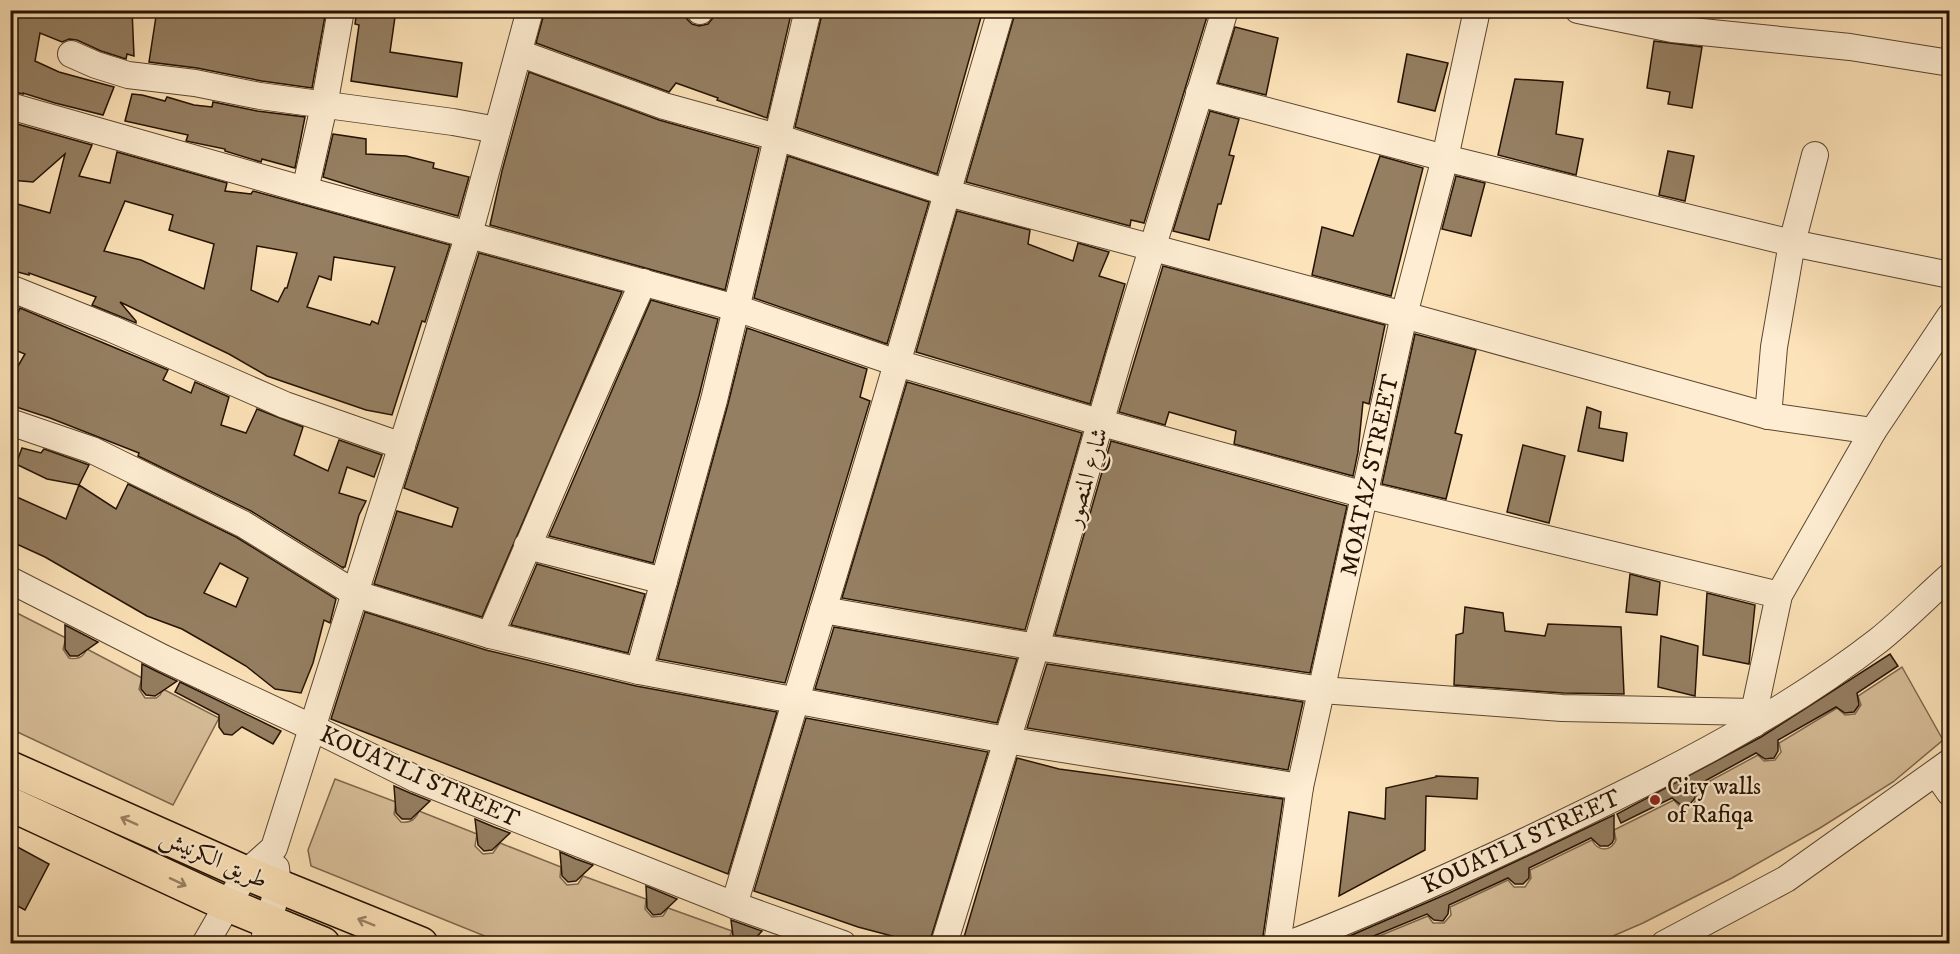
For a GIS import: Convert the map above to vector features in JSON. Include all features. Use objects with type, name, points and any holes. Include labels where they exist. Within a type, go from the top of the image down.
[{"type":"main road","name":"طريق الكرنيش","points":[[10,768],[246,873],[421,944]]},
{"type":"main road","name":"طريق الكرنيش","points":[[10,804],[226,904],[266,933],[323,944]]},
{"type":"street","points":[[266,933],[278,886],[274,848],[468,234],[530,10]]},
{"type":"street","points":[[639,671],[714,400],[808,10]]},
{"type":"street","points":[[734,905],[1001,10]]},
{"type":"street","name":"شارع المنصور","points":[[944,944],[1036,647],[1102,423],[1119,357],[1225,10]]},
{"type":"street","name":"MOATAZ STREET","points":[[1277,944],[1300,787],[1404,315],[1445,158],[1477,10]]},
{"type":"street","points":[[1578,10],[1672,29],[1850,47],[1950,63]]},
{"type":"street","points":[[305,190],[324,106],[337,11]]},
{"type":"street","points":[[519,53],[664,106],[777,137],[948,193],[1154,247],[1768,416],[1873,431]]},
{"type":"street","points":[[71,54],[128,75],[195,83],[324,106],[453,122],[497,130]]},
{"type":"street","points":[[1199,93],[1445,158],[1792,243],[1950,275]]},
{"type":"street","points":[[10,106],[305,190],[736,308],[897,363],[1102,423],[1365,495],[1779,595]]},
{"type":"street","points":[[1768,416],[1774,347],[1792,243],[1815,155]]},
{"type":"street","points":[[490,635],[643,282]]},
{"type":"street","points":[[10,288],[111,329],[285,405],[402,446]]},
{"type":"street","points":[[823,610],[1036,647],[1322,690],[1562,708],[1754,718],[1779,595],[1873,431],[1950,316]]},
{"type":"street","points":[[10,422],[92,450],[243,524],[356,594],[490,635],[639,671],[1006,740],[1300,787]]},
{"type":"street","points":[[527,546],[664,581]]},
{"type":"street","name":"KOUATLI STREET","points":[[1289,944],[1347,922],[1591,810],[1831,675],[1881,639],[1950,576]]},
{"type":"street","name":"KOUATLI STREET","points":[[10,580],[163,658],[416,779],[734,905],[843,944]]},
{"type":"street","points":[[1664,944],[1786,879],[1945,776]]},
{"type":"street","points":[[205,944],[226,904],[246,873],[274,848]]},
{"type":"shaded area","points":[[11,610],[66,638],[63,649],[69,658],[80,657],[87,649],[142,678],[139,689],[145,698],[156,698],[163,689],[219,718],[173,805],[11,729]]},
{"type":"shaded area","points":[[1902,667],[1943,740],[1893,782],[1820,828],[1732,878],[1643,923],[1597,943],[1368,943],[1367,941],[1428,916],[1433,923],[1444,923],[1451,915],[1450,907],[1508,880],[1514,887],[1525,887],[1531,878],[1530,870],[1592,840],[1598,847],[1604,849],[1611,847],[1616,840],[1614,830],[1674,800],[1680,807],[1691,807],[1697,798],[1695,789],[1758,755],[1764,761],[1775,760],[1781,752],[1779,743],[1837,708],[1845,715],[1855,714],[1861,705],[1858,696]]},
{"type":"shaded area","points":[[335,779],[396,802],[394,814],[401,822],[412,820],[419,811],[477,834],[475,846],[483,854],[493,853],[500,843],[561,867],[560,877],[567,885],[578,884],[583,876],[646,899],[645,909],[652,917],[663,916],[668,908],[732,931],[730,936],[732,943],[502,943],[311,866],[308,850]]},
{"type":"building","points":[[10,10],[132,10],[134,56],[127,54],[126,59],[77,40],[69,39],[62,42],[40,33],[35,61],[59,72],[114,87],[103,115],[10,91]]},
{"type":"building","points":[[157,10],[271,10],[325,16],[312,88],[149,62]]},
{"type":"building","points":[[357,10],[396,10],[390,52],[462,63],[457,97],[351,81],[359,25],[355,24]]},
{"type":"building","points":[[545,10],[685,10],[687,19],[699,26],[708,24],[715,10],[792,10],[767,118],[676,83],[669,92],[536,43]]},
{"type":"building","points":[[823,10],[983,10],[937,174],[795,127]]},
{"type":"building","points":[[1016,10],[1209,10],[1144,223],[1131,220],[1130,226],[966,182]]},
{"type":"building","points":[[1235,27],[1278,38],[1266,95],[1218,83]]},
{"type":"building","points":[[1654,41],[1702,47],[1692,108],[1668,104],[1670,92],[1647,88]]},
{"type":"building","points":[[1407,54],[1448,63],[1435,111],[1398,102]]},
{"type":"building","points":[[529,72],[659,120],[759,148],[725,290],[490,225]]},
{"type":"building","points":[[1515,79],[1563,82],[1556,134],[1583,139],[1576,175],[1498,155]]},
{"type":"building","points":[[132,94],[165,101],[167,97],[194,105],[212,107],[213,102],[257,111],[305,117],[295,168],[262,159],[261,162],[225,151],[225,149],[186,141],[188,135],[125,121]]},
{"type":"building","points":[[1210,111],[1239,119],[1229,155],[1234,156],[1209,240],[1173,231]]},
{"type":"building","points":[[10,122],[92,145],[79,176],[110,183],[117,152],[227,183],[225,191],[251,194],[253,191],[450,245],[425,322],[422,321],[392,415],[366,410],[267,376],[229,354],[120,302],[136,323],[92,305],[96,297],[29,273],[29,275],[10,270],[10,202],[50,213],[65,154],[33,182],[10,180]],"holes":[[[125,201],[173,215],[169,230],[214,244],[204,289],[141,260],[104,251]],[[257,246],[297,253],[287,288],[278,302],[251,290]],[[334,257],[395,267],[378,324],[372,321],[370,325],[307,307],[319,276],[331,280]]]},
{"type":"building","points":[[333,134],[366,139],[366,154],[406,156],[434,163],[433,168],[469,177],[458,216],[323,177]]},
{"type":"building","points":[[1668,151],[1694,156],[1685,201],[1659,195]]},
{"type":"building","points":[[788,156],[929,202],[887,344],[754,298]]},
{"type":"building","points":[[1380,156],[1423,168],[1391,296],[1312,275],[1322,227],[1353,236]]},
{"type":"building","points":[[1456,176],[1485,183],[1471,236],[1442,229]]},
{"type":"building","points":[[957,211],[1030,230],[1028,244],[1073,261],[1078,243],[1109,252],[1099,276],[1125,284],[1090,404],[916,352]]},
{"type":"building","points":[[479,253],[622,292],[482,617],[374,584],[397,511],[452,527],[458,508],[404,488]]},
{"type":"building","points":[[1163,266],[1385,325],[1369,404],[1363,402],[1353,476],[1234,444],[1236,431],[1169,412],[1165,425],[1119,412]]},
{"type":"building","points":[[651,300],[718,319],[653,563],[549,536]]},
{"type":"building","points":[[20,308],[168,370],[163,380],[191,393],[195,382],[229,397],[221,425],[246,433],[257,409],[303,427],[294,455],[328,471],[339,440],[382,455],[374,477],[347,467],[339,493],[366,501],[359,515],[345,567],[343,568],[251,511],[138,456],[139,453],[10,405],[10,373],[14,373],[25,354],[10,348],[10,331]]},
{"type":"building","points":[[747,328],[867,369],[860,397],[870,401],[785,683],[658,659]]},
{"type":"building","points":[[1415,334],[1476,350],[1455,433],[1462,435],[1446,499],[1382,484]]},
{"type":"building","points":[[907,382],[1082,433],[1025,630],[842,598]]},
{"type":"building","points":[[1587,407],[1601,412],[1599,428],[1627,433],[1623,461],[1578,451]]},
{"type":"building","points":[[1111,441],[1347,506],[1310,673],[1055,635]]},
{"type":"building","points":[[1523,445],[1565,456],[1549,523],[1507,512]]},
{"type":"building","points":[[22,448],[41,453],[44,449],[89,465],[79,485],[47,479],[16,464]]},
{"type":"building","points":[[128,484],[236,537],[336,599],[330,623],[324,620],[313,663],[301,693],[275,689],[246,666],[182,629],[147,616],[45,557],[10,541],[10,494],[66,519],[79,485],[116,509]],"holes":[[[220,563],[248,578],[236,607],[204,593]]]},
{"type":"building","points":[[537,564],[645,594],[628,653],[511,625]]},
{"type":"building","points":[[1630,574],[1660,582],[1657,615],[1626,612]]},
{"type":"building","points":[[1707,593],[1755,605],[1749,664],[1703,655]]},
{"type":"building","points":[[1465,607],[1503,613],[1505,631],[1545,636],[1548,624],[1621,627],[1624,694],[1563,693],[1454,685],[1456,635],[1463,633]]},
{"type":"building","points":[[365,612],[486,650],[636,686],[777,712],[728,874],[331,719]]},
{"type":"building","points":[[65,625],[98,642],[78,656],[70,656],[65,649]]},
{"type":"building","points":[[834,627],[1017,659],[997,723],[815,689]]},
{"type":"building","points":[[1661,636],[1698,646],[1695,696],[1658,687]]},
{"type":"building","points":[[1890,654],[1898,666],[1857,693],[1859,705],[1854,712],[1845,713],[1836,707],[1778,740],[1778,751],[1774,758],[1765,759],[1756,753],[1694,787],[1695,798],[1690,804],[1681,805],[1672,798],[1621,823],[1617,814],[1761,737]]},
{"type":"building","points":[[142,664],[177,681],[155,696],[146,695],[141,689]]},
{"type":"building","points":[[1047,664],[1303,702],[1288,770],[1027,728]]},
{"type":"building","points":[[180,682],[281,731],[273,744],[242,727],[232,735],[224,734],[219,727],[219,715],[175,692]]},
{"type":"building","points":[[806,718],[988,752],[929,944],[858,927],[754,891]]},
{"type":"building","points":[[1017,758],[1059,769],[1283,799],[1263,936],[1236,944],[962,944]]},
{"type":"building","points":[[1436,776],[1478,778],[1477,799],[1426,796],[1425,850],[1339,896],[1349,812],[1385,819],[1386,788]]},
{"type":"building","points":[[394,786],[430,801],[411,819],[402,819],[396,813]]},
{"type":"building","points":[[1614,815],[1614,839],[1608,846],[1600,846],[1591,838],[1529,868],[1529,878],[1523,884],[1515,884],[1508,878],[1449,905],[1448,914],[1443,921],[1434,920],[1427,914],[1364,940],[1365,944],[1331,944],[1449,893]]},
{"type":"building","points":[[475,819],[510,833],[492,850],[484,851],[478,845]]},
{"type":"building","points":[[10,843],[49,864],[25,910],[10,902]]},
{"type":"building","points":[[560,852],[593,865],[576,881],[568,882],[562,876]]},
{"type":"building","points":[[646,886],[677,899],[661,914],[653,915],[647,908]]},
{"type":"building","points":[[731,920],[762,931],[750,944],[734,944]]},
{"type":"place","name":"City walls of Rafiqa","points":[[1655,800]]}]
